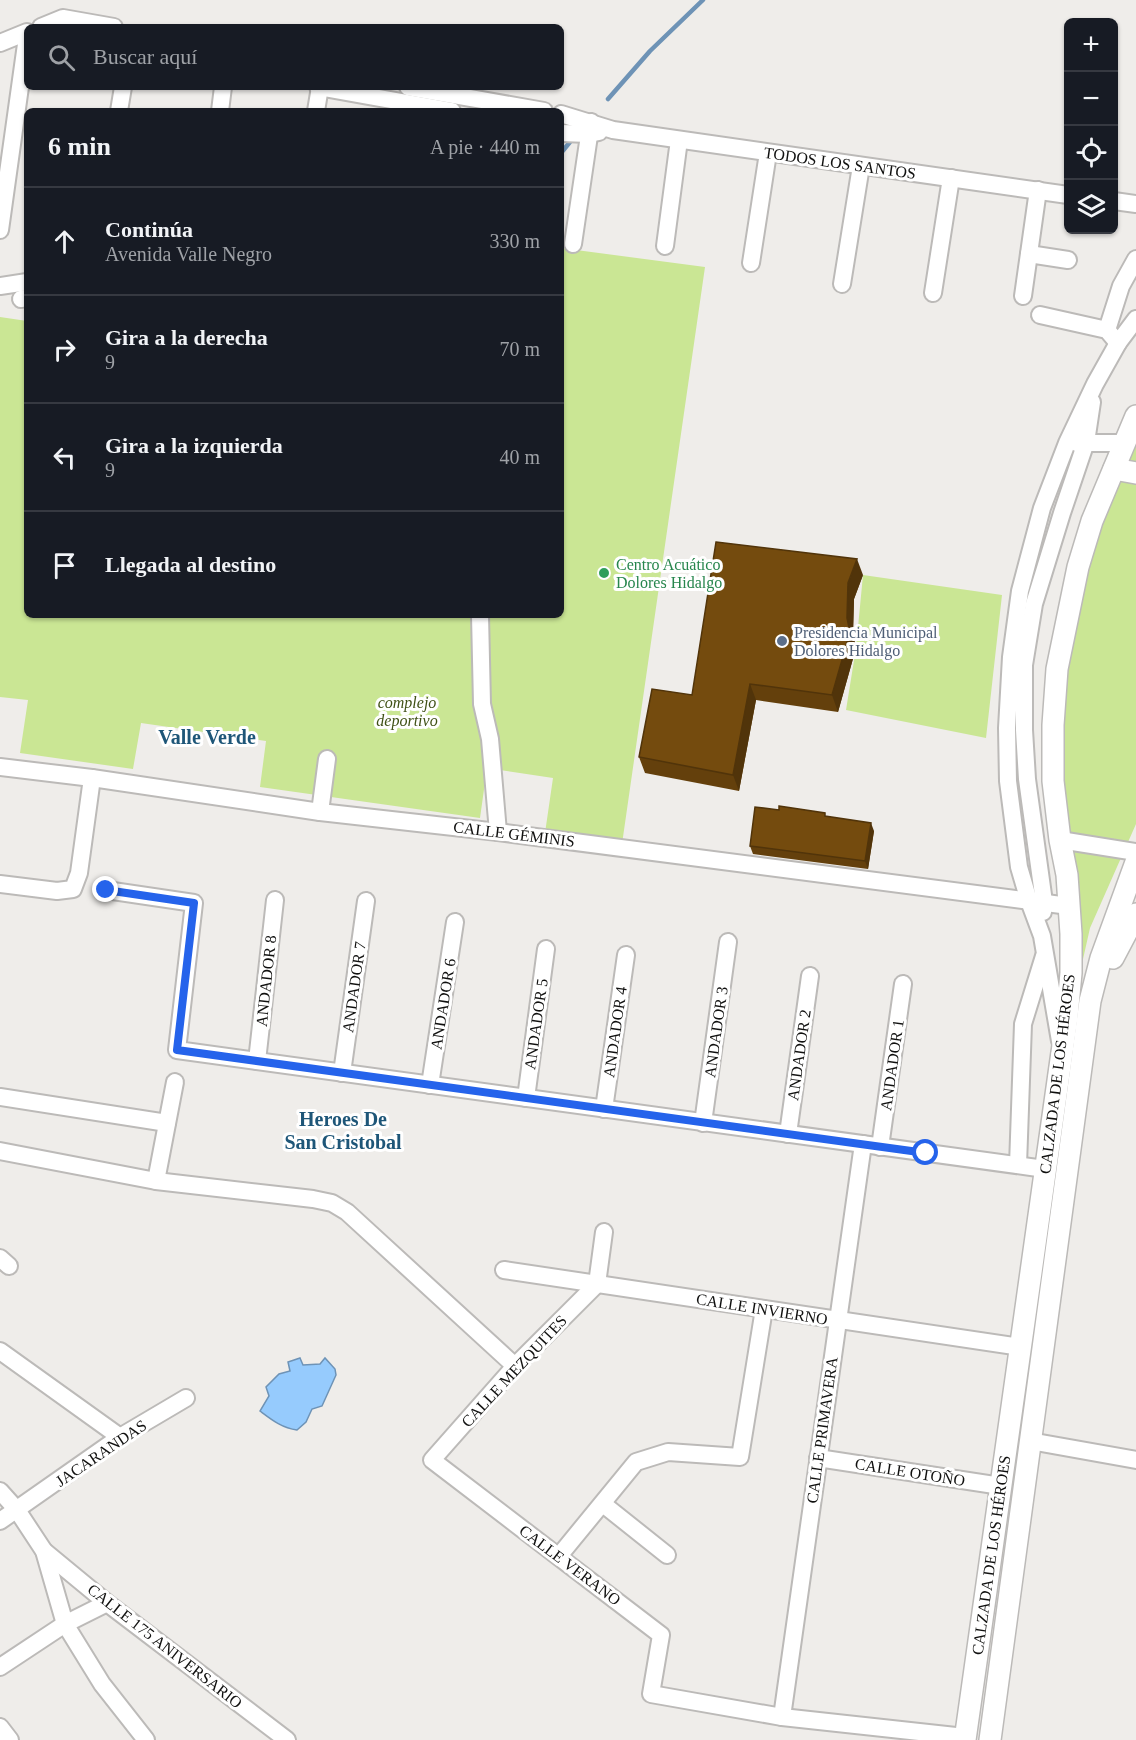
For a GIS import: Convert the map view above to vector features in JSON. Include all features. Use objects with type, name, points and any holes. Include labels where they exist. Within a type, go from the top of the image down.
[{"type":"main road","name":"CALZADA DE LOS HÉROES","points":[[965,1738],[1046,1169],[1071,973],[1067,875],[1053,781],[1056,669],[1078,567],[1092,521],[1136,416]]},
{"type":"main road","points":[[1114,469],[1136,473]]},
{"type":"main road","name":"CALZADA DE LOS HÉROES","points":[[990,1740],[1090,1001],[1101,958],[1136,862]]},
{"type":"main road","points":[[1090,1001],[1136,914]]},
{"type":"street","points":[[52,24],[63,18],[97,24]]},
{"type":"street","points":[[0,43],[24,33]]},
{"type":"street","points":[[0,230],[24,58]]},
{"type":"street","points":[[120,108],[122,90]]},
{"type":"street","points":[[220,108],[222,90]]},
{"type":"street","points":[[316,108],[319,90]]},
{"type":"street","points":[[346,90],[515,108]]},
{"type":"street","points":[[409,97],[443,108]]},
{"type":"street","name":"TODOS LOS SANTOS","points":[[565,115],[590,128]]},
{"type":"street","points":[[573,244],[590,128]]},
{"type":"street","name":"TODOS LOS SANTOS","points":[[564,134],[590,128],[613,130],[1064,194]]},
{"type":"street","points":[[665,246],[679,140]]},
{"type":"street","points":[[751,263],[768,153]]},
{"type":"street","points":[[842,284],[861,166]]},
{"type":"street","points":[[933,293],[951,178]]},
{"type":"street","points":[[1023,296],[1038,190]]},
{"type":"street","points":[[1118,202],[1136,204]]},
{"type":"street","points":[[1029,254],[1068,260]]},
{"type":"street","points":[[1037,902],[1019,867],[1008,781],[1007,729],[1011,657],[1020,591],[1042,508],[1067,443],[1095,384],[1112,336],[1121,286],[1136,259]]},
{"type":"street","points":[[0,286],[24,282]]},
{"type":"street","points":[[1040,315],[1112,336]]},
{"type":"street","points":[[1112,336],[1136,319]]},
{"type":"street","points":[[1062,1053],[1037,902],[1024,730],[1024,665],[1034,604],[1086,442],[1095,384]]},
{"type":"street","points":[[1067,443],[1125,443]]},
{"type":"street","points":[[1042,508],[1062,513]]},
{"type":"street","points":[[480,618],[482,704],[490,739],[498,831]]},
{"type":"street","points":[[320,812],[327,759]]},
{"type":"street","name":"CALLE GÉMINIS","points":[[0,767],[92,778],[320,812],[498,831],[1069,906]]},
{"type":"street","points":[[0,884],[57,891],[73,889],[79,873],[92,778]]},
{"type":"street","points":[[1008,781],[1027,779]]},
{"type":"street","points":[[1060,840],[1136,852]]},
{"type":"street","points":[[106,890],[194,903],[177,1050],[1046,1169]]},
{"type":"street","name":"ANDADOR 8","points":[[257,1061],[275,900]]},
{"type":"street","name":"ANDADOR 7","points":[[342,1073],[366,901]]},
{"type":"street","name":"ANDADOR 6","points":[[430,1085],[455,922]]},
{"type":"street","name":"ANDADOR 3","points":[[703,1123],[728,942]]},
{"type":"street","name":"ANDADOR 5","points":[[526,1098],[546,950]]},
{"type":"street","points":[[1018,1166],[1023,1024],[1045,953]]},
{"type":"street","name":"ANDADOR 4","points":[[604,1109],[626,955]]},
{"type":"street","name":"ANDADOR 2","points":[[788,1134],[810,976]]},
{"type":"street","name":"ANDADOR 1","points":[[872,1146],[903,984]]},
{"type":"street","points":[[156,1181],[175,1082]]},
{"type":"street","points":[[0,1097],[167,1123]]},
{"type":"street","name":"CALLE PRIMAVERA","points":[[782,1717],[838,1320],[872,1146]]},
{"type":"street","points":[[0,1151],[156,1181],[332,1203],[347,1212],[515,1366]]},
{"type":"street","points":[[597,1284],[604,1232]]},
{"type":"street","name":"CALLE INVIERNO","points":[[504,1270],[1020,1347]]},
{"type":"street","name":"CALLE MEZQUITES","points":[[432,1460],[515,1366],[597,1284]]},
{"type":"street","points":[[559,1556],[636,1462],[668,1452],[740,1457],[764,1309]]},
{"type":"street","points":[[0,1351],[120,1437]]},
{"type":"street","name":"JACARANDAS","points":[[0,1521],[120,1437],[186,1398]]},
{"type":"street","points":[[1030,1442],[1136,1460]]},
{"type":"street","name":"CALLE OTOÑO","points":[[818,1458],[1001,1486]]},
{"type":"street","name":"CALLE VERANO","points":[[432,1460],[661,1635],[651,1694],[782,1717]]},
{"type":"street","points":[[0,1491],[17,1510],[44,1551],[65,1624],[102,1684],[146,1740]]},
{"type":"street","points":[[603,1504],[667,1556]]},
{"type":"street","name":"CALLE 175 ANIVERSARIO","points":[[44,1551],[107,1603],[287,1740]]},
{"type":"street","points":[[0,1667],[65,1624],[107,1603]]},
{"type":"street","points":[[782,1717],[965,1738]]},
{"type":"street","points":[[0,1727],[10,1740]]},
{"type":"green space","name":"complejo deportivo","points":[[564,248],[705,267],[622,844],[545,833],[553,778],[487,768],[480,818],[260,787],[266,741],[141,723],[133,769],[20,753],[28,700],[0,697],[0,317],[24,321],[24,618],[564,618]]},
{"type":"green space","points":[[1136,423],[1136,824],[1090,928],[1072,1008],[1064,843],[1062,668],[1094,522]]},
{"type":"green space","points":[[863,575],[1002,595],[986,738],[846,710],[856,648]]},
{"type":"water","points":[[300,1358],[303,1365],[320,1364],[325,1358],[335,1369],[336,1375],[322,1406],[312,1409],[306,1422],[297,1430],[282,1425],[260,1411],[269,1396],[266,1387],[279,1374],[290,1371],[288,1362]]},
{"type":"building","name":"Presidencia Municipal Dolores Hidalgo","points":[[716,542],[857,559],[848,583],[847,618],[850,632],[832,695],[750,684],[733,775],[639,757],[652,689],[692,695]]},
{"type":"building","points":[[779,806],[871,823],[865,861],[750,846],[755,807],[779,810]]},
{"type":"waterway","points":[[608,99],[650,51],[703,0]]},
{"type":"waterway","points":[[564,149],[570,142]]},
{"type":"place","name":"Centro Acuático Dolores Hidalgo","points":[[604,573]]},
{"type":"place","name":"Presidencia Municipal Dolores Hidalgo","points":[[782,641]]},
{"type":"district","name":"Valle Verde","points":[[207,737]]},
{"type":"district","name":"Heroes De San Cristobal","points":[[343,1130]]},
{"type":"route","points":[[106,890],[194,903],[177,1050],[926,1153]]}]
